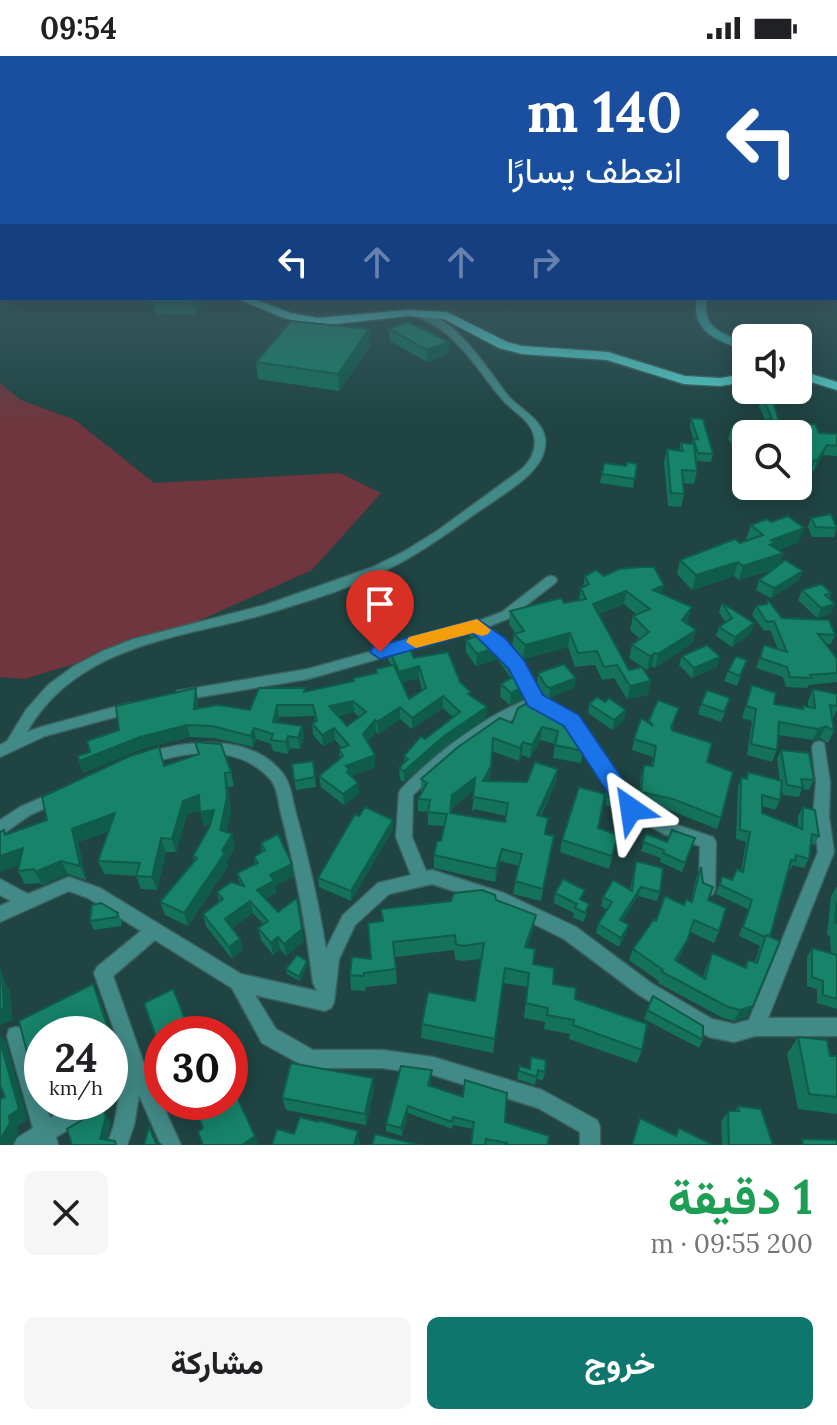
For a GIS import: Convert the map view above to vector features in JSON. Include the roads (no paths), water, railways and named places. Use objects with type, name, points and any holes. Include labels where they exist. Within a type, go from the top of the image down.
[{"type":"main road","points":[[458,322],[503,345],[522,350],[608,356],[684,380],[732,380]]},
{"type":"main road","points":[[812,378],[837,386]]},
{"type":"street","points":[[6,748],[24,719],[54,686],[65,675],[93,659],[180,629],[239,617],[365,575],[422,547],[507,486],[535,461],[540,446],[537,429],[526,413],[505,398],[495,382],[436,322]]},
{"type":"street","points":[[702,322],[705,328],[732,341]]},
{"type":"street","points":[[173,698],[308,674],[477,626],[506,615],[551,580]]},
{"type":"street","points":[[477,626],[498,643],[517,665],[536,701],[572,721],[631,809],[669,829],[708,842],[707,889]]},
{"type":"street","points":[[421,880],[404,837],[406,793],[436,761],[487,724],[536,701]]},
{"type":"street","points":[[6,748],[41,732],[144,704]]},
{"type":"street","points":[[126,767],[191,746],[220,748],[256,760],[279,779],[312,904],[325,1002]]},
{"type":"street","points":[[755,1027],[826,852],[821,817],[823,782],[819,747]]},
{"type":"street","points":[[0,829],[25,811],[68,792]]},
{"type":"street","points":[[325,1002],[330,958],[349,920],[384,888],[432,877],[498,898],[570,933],[645,989],[709,1028],[734,1033],[755,1027],[837,1027]]},
{"type":"street","points":[[0,914],[69,884],[94,893],[238,982],[325,1002]]},
{"type":"street","points":[[0,886],[27,902]]},
{"type":"street","points":[[154,931],[103,973],[134,1072],[171,1145]]},
{"type":"street","points":[[238,982],[269,1036],[311,1059],[382,1059],[433,1066],[542,1100],[590,1127],[590,1145]]},
{"type":"street","points":[[16,1036],[46,1139]]},
{"type":"street","points":[[128,1077],[134,1072]]},
{"type":"street","points":[[117,1145],[134,1072]]},
{"type":"street","points":[[24,1145],[46,1139],[72,1120]]}]
